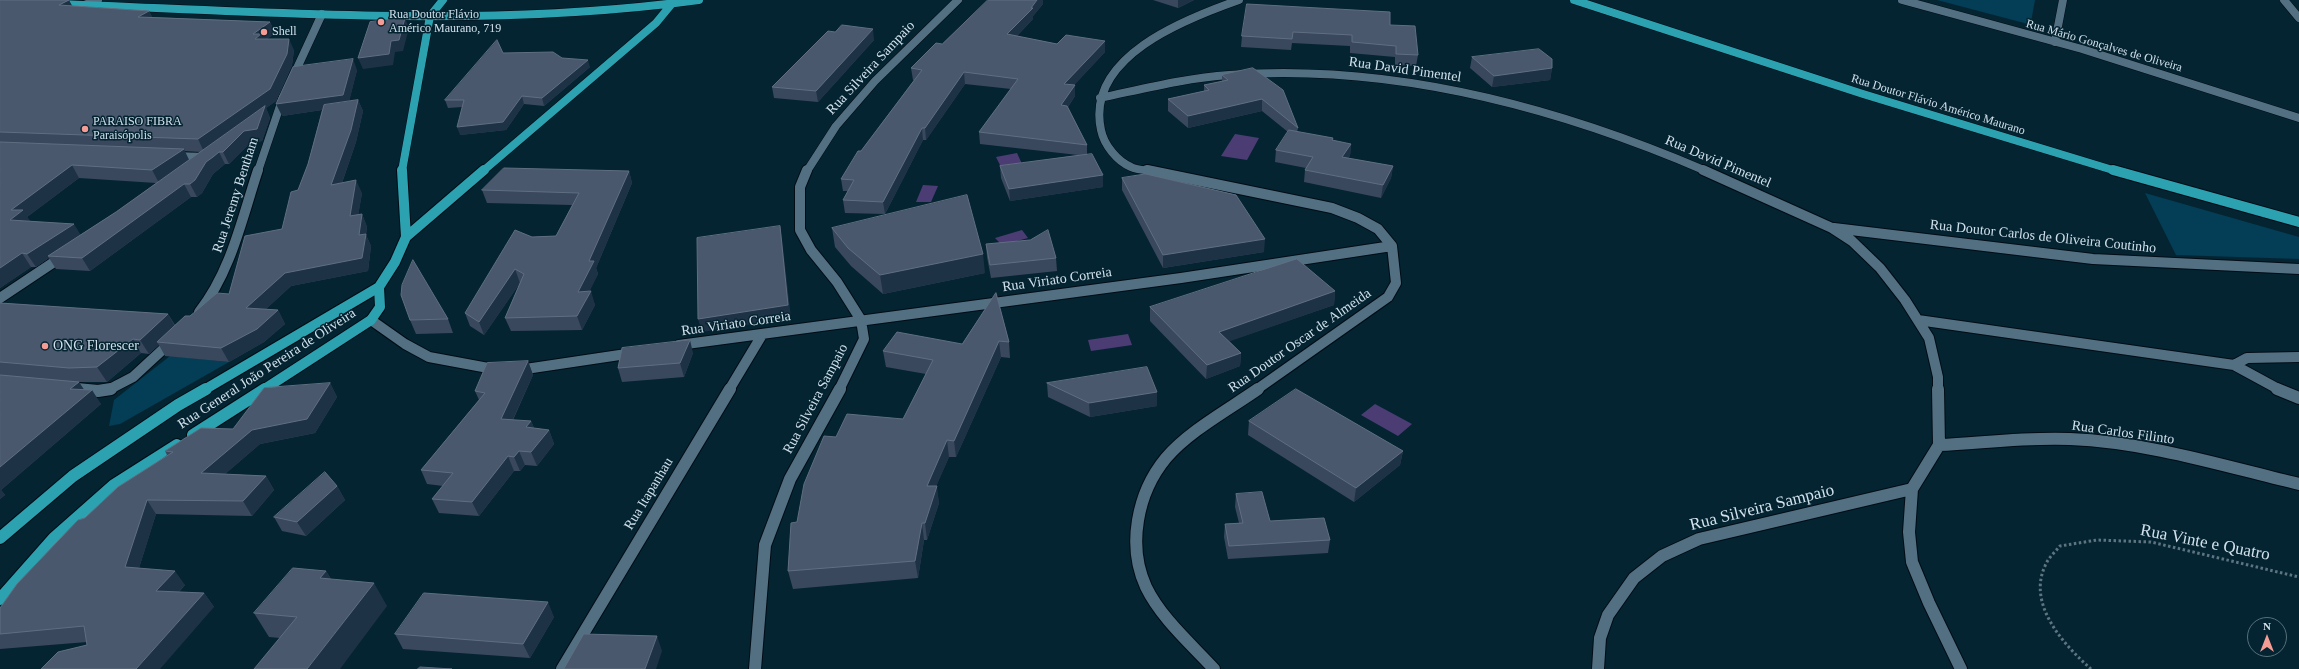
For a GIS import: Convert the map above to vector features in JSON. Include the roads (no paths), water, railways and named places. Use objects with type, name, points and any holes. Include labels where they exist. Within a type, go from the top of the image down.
[{"type":"main road","points":[[84,5],[106,0]]},
{"type":"main road","points":[[406,237],[402,168],[430,16],[443,0]]},
{"type":"main road","points":[[54,4],[136,4],[322,14],[430,16],[584,13],[699,0]]},
{"type":"main road","name":"Rua Doutor Flávio Américo Maurano","points":[[1574,0],[1863,94],[2122,173],[2299,222]]},
{"type":"main road","points":[[371,320],[380,307],[379,287],[395,262],[406,237],[656,23],[674,2]]},
{"type":"main road","name":"Rua General João Pereira de Oliveira","points":[[0,538],[73,476],[178,405],[379,287]]},
{"type":"main road","name":"Rua General João Pereira de Oliveira","points":[[0,599],[54,538],[114,485],[371,320]]},
{"type":"street","points":[[84,5],[98,0]]},
{"type":"street","name":"Rua Silveira Sampaio","points":[[755,669],[765,545],[790,479],[855,361],[864,339],[861,320],[837,282],[811,250],[800,230],[800,187],[811,162],[836,126],[875,81],[958,0]]},
{"type":"street","points":[[1239,0],[1188,19],[1153,39],[1129,57],[1112,74],[1100,98],[1101,134],[1106,147],[1117,158],[1131,167],[1332,208],[1358,218],[1378,230],[1392,246]]},
{"type":"street","name":"Rua Mário Gonçalves de Oliveira","points":[[1902,0],[2055,42],[2299,118]]},
{"type":"street","points":[[2055,42],[2063,0]]},
{"type":"street","points":[[2284,0],[2299,18]]},
{"type":"street","name":"Rua Jeremy Bentham","points":[[193,320],[210,298],[223,275],[280,104],[322,14]]},
{"type":"street","name":"Rua David Pimentel","points":[[1100,98],[1172,82],[1232,74],[1329,74],[1432,86],[1526,108],[1601,131],[1670,156],[1832,228],[1852,241],[1880,268],[1905,300],[1929,338],[1938,377],[1939,446]]},
{"type":"street","points":[[268,113],[280,104]]},
{"type":"street","points":[[168,156],[209,155],[194,166]]},
{"type":"street","name":"Rua Doutor Carlos de Oliveira Coutinho","points":[[1832,228],[2093,259],[2299,269]]},
{"type":"street","name":"Rua Viriato Correia","points":[[671,346],[1173,279],[1392,246]]},
{"type":"street","name":"Rua Doutor Oscar de Almeida","points":[[1214,669],[1162,614],[1146,587],[1137,554],[1136,525],[1148,488],[1165,459],[1182,442],[1388,297],[1396,283],[1392,246]]},
{"type":"street","points":[[0,298],[73,250]]},
{"type":"street","points":[[371,320],[405,344],[429,356],[492,370],[530,369],[642,351]]},
{"type":"street","points":[[1918,320],[2234,365],[2266,384],[2299,398]]},
{"type":"street","points":[[56,387],[109,390],[121,385],[147,364],[178,335]]},
{"type":"street","name":"Rua Itapanhau","points":[[562,669],[762,335]]},
{"type":"street","points":[[2234,365],[2247,358],[2299,357]]},
{"type":"street","name":"Rua Carlos Filinto","points":[[1939,446],[2070,439],[2143,449],[2299,484]]},
{"type":"street","points":[[1939,446],[1912,488],[1909,532],[1912,562],[1932,609],[1961,669]]},
{"type":"street","name":"Rua Silveira Sampaio","points":[[1598,669],[1600,638],[1608,615],[1634,578],[1662,556],[1699,539],[1912,488]]},
{"type":"place","name":"Rua Doutor Flávio Américo Maurano, 719","points":[[381,22]]},
{"type":"place","name":"Shell","points":[[264,32]]},
{"type":"place","name":"PARAISO FIBRA Paraisópolis","points":[[85,129]]},
{"type":"place","name":"ONG Florescer","points":[[45,346]]}]
